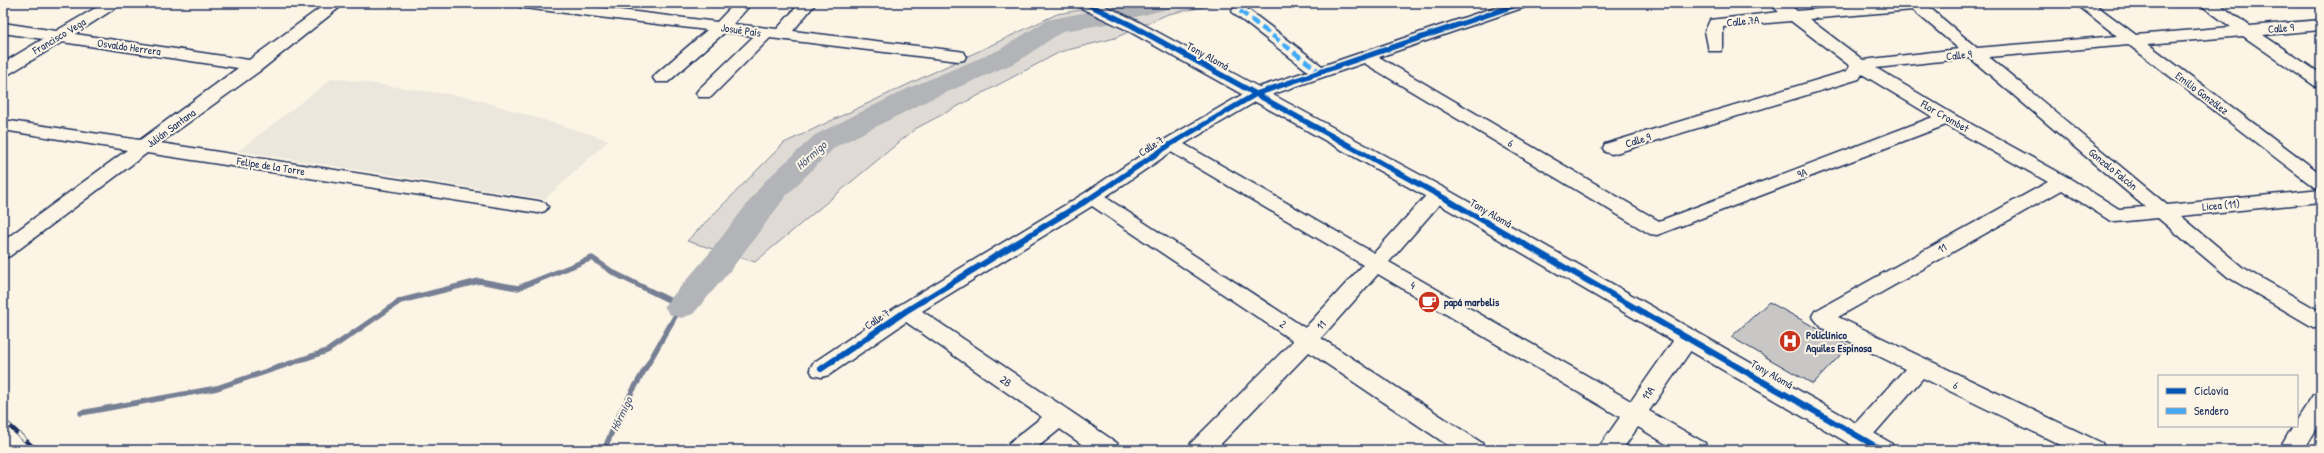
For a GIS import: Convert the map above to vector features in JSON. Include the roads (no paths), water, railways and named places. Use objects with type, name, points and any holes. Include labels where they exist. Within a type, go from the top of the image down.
[{"type":"street","name":"Francisco Vega","points":[[3,70],[115,3]]},
{"type":"street","name":"Julián Santana","points":[[3,251],[256,66],[337,3]]},
{"type":"street","name":"Josué País","points":[[524,3],[958,56]]},
{"type":"street","points":[[662,78],[720,27],[744,3]]},
{"type":"street","points":[[705,93],[808,3]]},
{"type":"street","name":"Calle 7","points":[[821,369],[906,311],[1092,198],[1171,144],[1256,94],[1522,3]]},
{"type":"street","name":"Flor Crombet","points":[[1777,3],[1859,65],[1947,118],[2062,182],[2116,216],[2122,216]]},
{"type":"street","name":"Calle 7A","points":[[1715,47],[1713,31],[1716,23],[1938,3]]},
{"type":"street","name":"Emilio González","points":[[2083,3],[2321,182]]},
{"type":"street","points":[[2206,3],[2321,82]]},
{"type":"street","name":"Gonzalo Falcón","points":[[1915,4],[2235,272],[2321,322]]},
{"type":"street","name":"Tony Alomá","points":[[1094,5],[1438,194],[1882,450]]},
{"type":"street","points":[[1240,11],[1320,72]]},
{"type":"street","name":"Calle 9","points":[[1612,148],[1853,75],[1859,65],[1973,53],[2321,25]]},
{"type":"street","name":"Osvaldo Herrera","points":[[3,28],[256,66]]},
{"type":"street","name":"6","points":[[1364,56],[1657,229]]},
{"type":"street","name":"9A","points":[[1657,229],[1947,118]]},
{"type":"street","name":"Felipe de la Torre","points":[[3,124],[538,207]]},
{"type":"street","name":"4","points":[[1171,144],[1696,450]]},
{"type":"street","name":"11","points":[[1823,316],[2062,182]]},
{"type":"street","name":"11","points":[[1200,450],[1308,340],[1438,194]]},
{"type":"street","name":"Licea (11)","points":[[2122,216],[2321,196]]},
{"type":"street","name":"2","points":[[1092,198],[1473,450]]},
{"type":"street","name":"2B","points":[[906,311],[1108,450]]},
{"type":"street","name":"6","points":[[1823,316],[1830,323],[1919,368],[2093,450]]},
{"type":"street","name":"11A","points":[[1609,450],[1688,337]]},
{"type":"street","points":[[1858,436],[1919,368]]},
{"type":"street","points":[[2292,450],[2321,401]]},
{"type":"street","points":[[1018,450],[1058,417]]},
{"type":"waterway","name":"Hórmigo","points":[[681,306],[718,264],[775,189],[825,141],[921,93],[1008,56],[1056,25],[1107,17],[1163,3]]},
{"type":"waterway","points":[[81,413],[217,388],[327,351],[400,301],[479,281],[518,288],[592,258],[614,273],[681,306],[620,413],[604,450]]},
{"type":"railway","points":[[3,420],[36,450]]},
{"type":"place","name":"papá marbelis","points":[[1429,302]]},
{"type":"place","name":"Policlínico Aquiles Espinosa","points":[[1790,341]]}]
